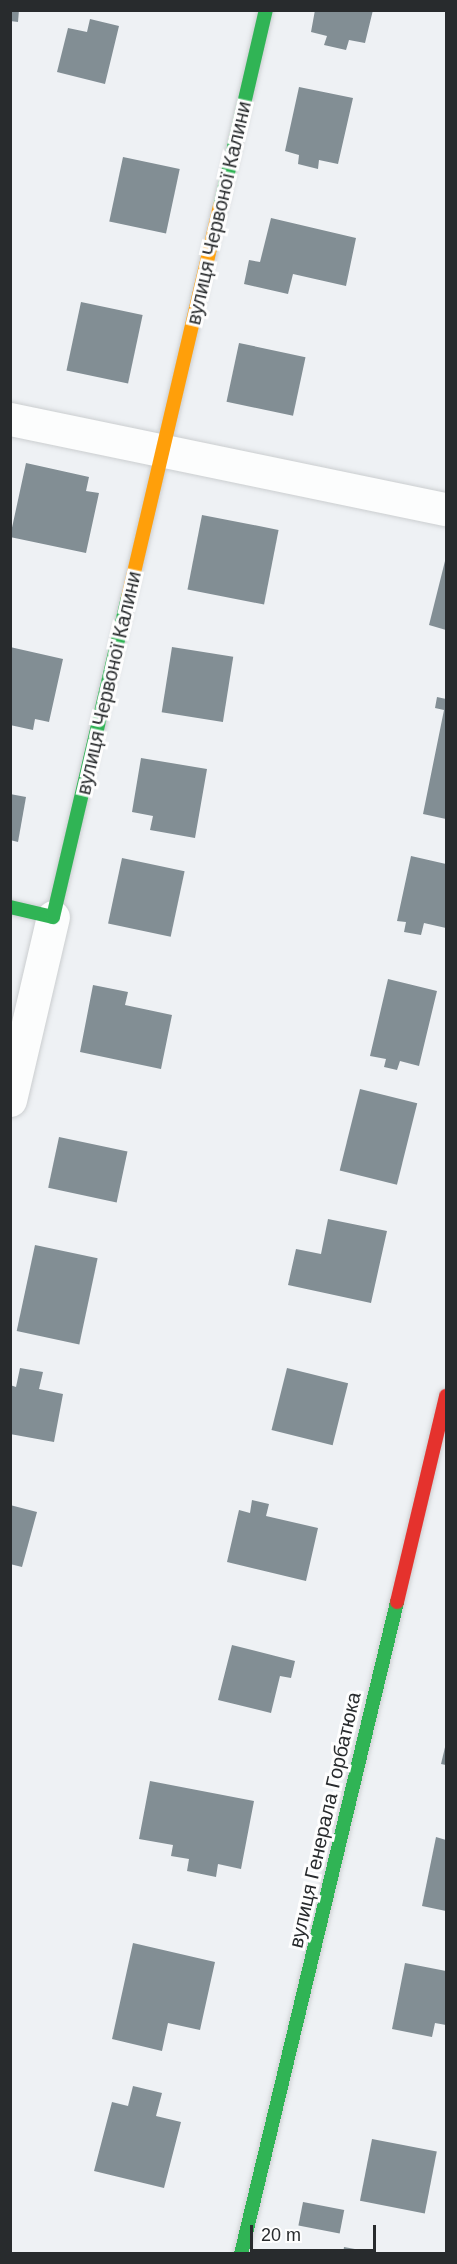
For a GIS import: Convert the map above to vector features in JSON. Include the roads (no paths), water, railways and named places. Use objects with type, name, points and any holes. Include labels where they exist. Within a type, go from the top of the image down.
[{"type":"street","name":"вулиця Червоної Калини","points":[[10,1100],[266,10]]},
{"type":"street","points":[[10,419],[447,508]]},
{"type":"street","points":[[10,907],[53,917]]},
{"type":"street","name":"вулиця Генерала Горбатюка","points":[[241,2253],[447,1396]]}]
